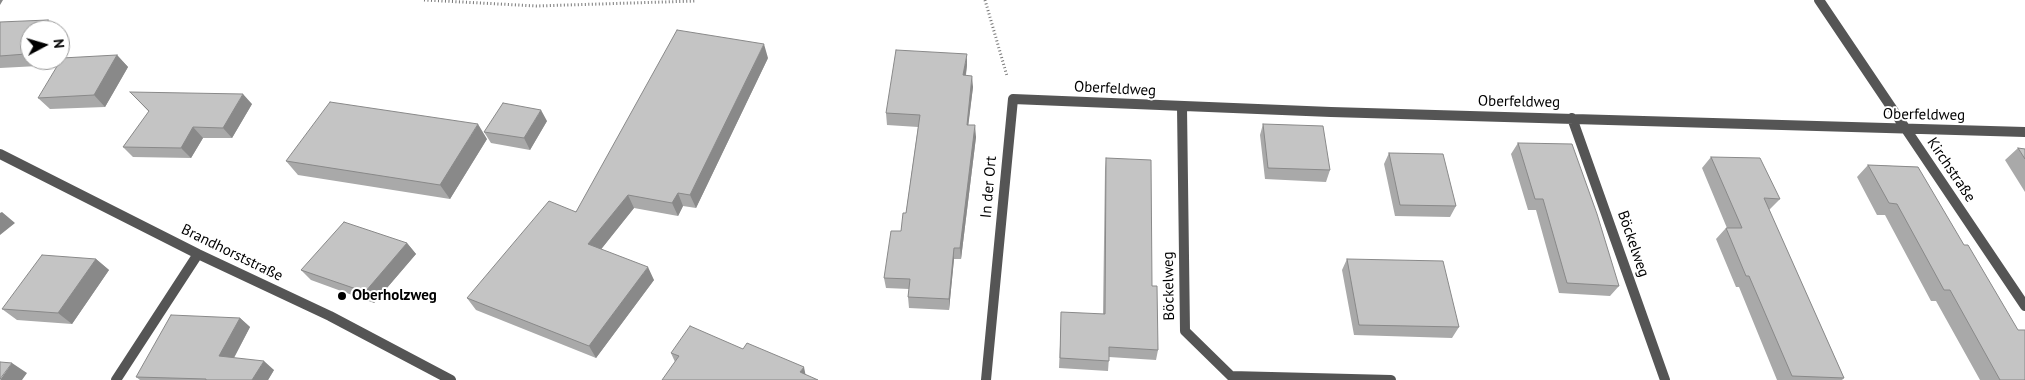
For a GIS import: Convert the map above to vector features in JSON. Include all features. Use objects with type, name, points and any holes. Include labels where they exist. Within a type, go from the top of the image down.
[{"type":"street","name":"Kirchstraße","points":[[1819,0],[2025,306]]},
{"type":"street","name":"Oberfeldweg","points":[[1013,99],[1182,107],[2025,132]]},
{"type":"street","name":"In der Ort","points":[[986,380],[1013,99]]},
{"type":"street","name":"Böckelweg","points":[[1182,107],[1185,331],[1231,376],[1391,380]]},
{"type":"street","name":"Böckelweg","points":[[1572,118],[1665,380]]},
{"type":"street","name":"Brandhorststraße","points":[[0,154],[198,254],[330,316],[451,380]]},
{"type":"street","points":[[116,380],[198,254]]},
{"type":"path","points":[[424,0],[536,6],[695,2]]},
{"type":"path","points":[[985,0],[1013,99]]},
{"type":"building","points":[[20,21],[20,54],[0,56],[0,22]]},
{"type":"building","points":[[677,30],[764,44],[690,195],[678,193],[672,203],[628,195],[588,244],[648,267],[589,346],[467,298],[549,201],[576,212]]},
{"type":"building","points":[[896,50],[967,54],[963,75],[972,76],[967,125],[975,125],[960,248],[954,248],[949,299],[908,297],[910,279],[884,278],[891,231],[901,231],[903,213],[906,213],[920,115],[886,113]]},
{"type":"building","points":[[117,55],[94,95],[38,98],[55,70],[70,70],[70,58]]},
{"type":"building","points":[[130,92],[243,94],[223,128],[193,127],[181,148],[123,147],[149,111]]},
{"type":"building","points":[[330,102],[478,124],[440,185],[286,161]]},
{"type":"building","points":[[503,103],[541,110],[524,138],[484,132]]},
{"type":"building","points":[[1263,124],[1323,126],[1330,170],[1268,168]]},
{"type":"building","points":[[1518,143],[1572,144],[1597,214],[1619,286],[1567,283],[1543,199],[1535,199]]},
{"type":"building","points":[[2018,148],[2025,149],[2025,159]]},
{"type":"building","points":[[1389,153],[1443,154],[1456,206],[1400,205]]},
{"type":"building","points":[[1711,157],[1760,158],[1780,199],[1764,198],[1844,378],[1792,376],[1726,228],[1742,228]]},
{"type":"building","points":[[1106,158],[1151,160],[1152,286],[1157,286],[1158,350],[1109,347],[1109,361],[1060,358],[1061,312],[1105,314]]},
{"type":"building","points":[[1868,165],[1918,167],[1964,245],[1968,245],[2018,330],[2025,330],[2025,380],[2000,380],[1950,290],[1944,290],[1897,204],[1889,203]]},
{"type":"building","points":[[344,222],[407,243],[365,292],[301,270]]},
{"type":"building","points":[[42,255],[96,259],[58,313],[2,309]]},
{"type":"building","points":[[1347,259],[1443,261],[1459,327],[1359,325]]},
{"type":"building","points":[[171,315],[240,318],[219,356],[264,361],[252,380],[136,377]]},
{"type":"building","points":[[690,326],[743,349],[747,343],[804,367],[800,372],[818,380],[662,380],[679,356],[671,353]]},
{"type":"building","points":[[0,362],[12,363],[0,379]]},
{"type":"place","name":"Oberholzweg","points":[[342,296]]}]
